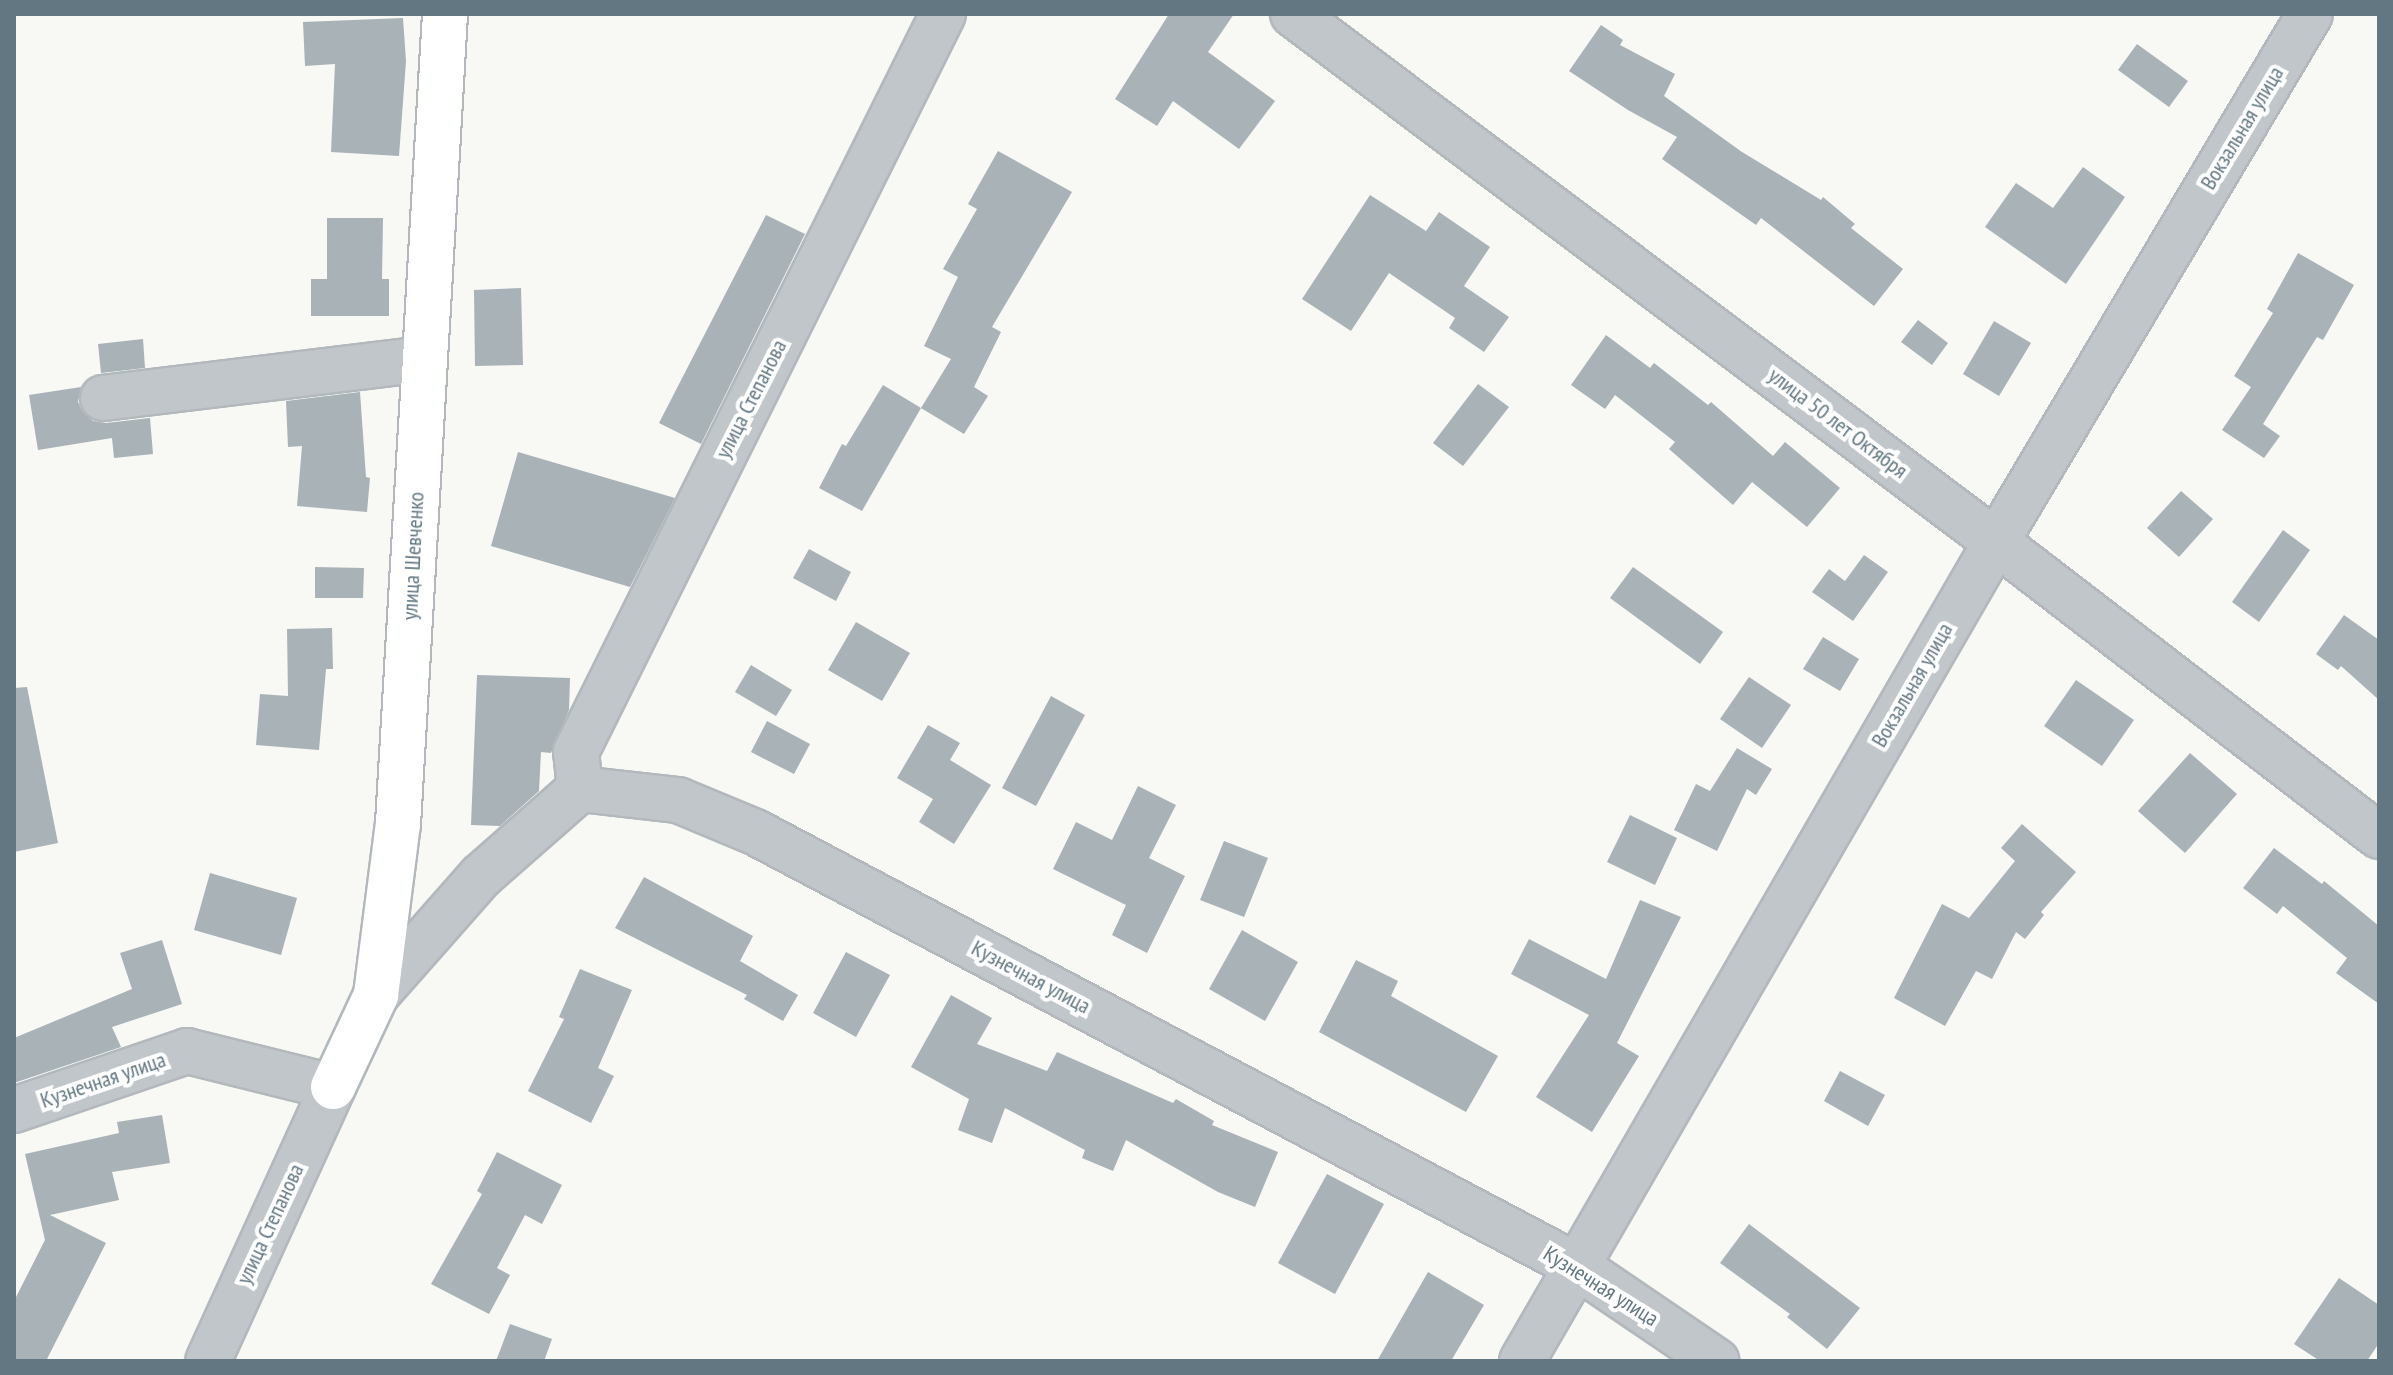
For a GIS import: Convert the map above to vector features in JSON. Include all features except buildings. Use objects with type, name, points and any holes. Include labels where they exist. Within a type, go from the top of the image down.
[{"type":"main road","name":"улица Шевченко","points":[[333,1087],[376,995],[398,824],[445,14]]},
{"type":"street","name":"улица Степанова","points":[[580,789],[576,752],[943,14]]},
{"type":"street","name":"улица 50 лет Октября","points":[[1293,14],[1996,542],[2379,836]]},
{"type":"street","name":"Вокзальная улица","points":[[1522,1361],[1996,542],[2310,14]]},
{"type":"street","points":[[103,398],[425,359]]},
{"type":"street","points":[[376,995],[481,876],[580,789]]},
{"type":"street","name":"Кузнечная улица","points":[[580,789],[678,800],[755,832],[1575,1265],[1716,1361]]},
{"type":"street","name":"Кузнечная улица","points":[[14,1110],[187,1051],[333,1087]]},
{"type":"street","name":"улица Степанова","points":[[208,1361],[333,1087]]}]
